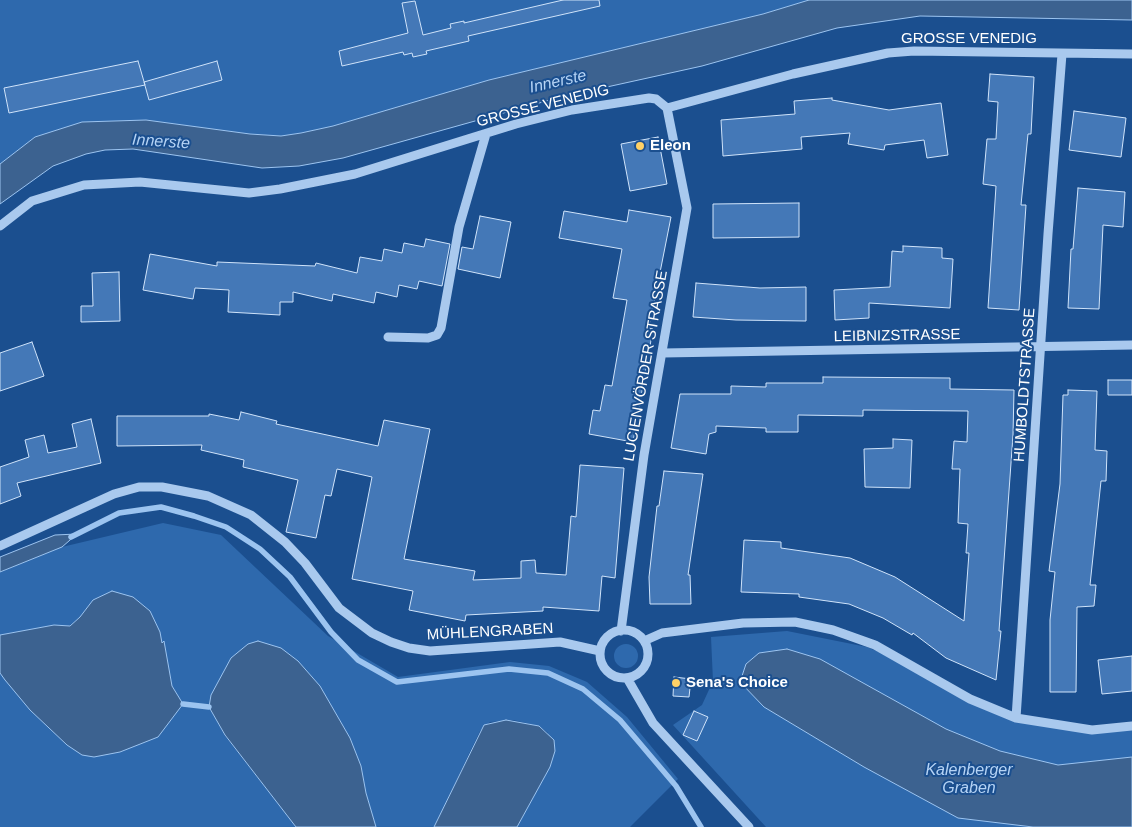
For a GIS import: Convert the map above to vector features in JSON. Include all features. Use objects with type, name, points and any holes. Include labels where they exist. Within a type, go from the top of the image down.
[{"type":"street","name":"GROSSE VENEDIG","points":[[0,226],[32,201],[64,189],[84,185],[140,182],[249,192],[280,189],[355,174],[572,110],[615,102],[656,99],[667,108],[794,74],[888,53],[914,50],[1132,54]]},
{"type":"street","name":"HUMBOLDTSTRASSE","points":[[1016,718],[1062,54]]},
{"type":"street","name":"LUCIENVÖRDER STRASSE","points":[[621,631],[644,455],[687,208],[667,108]]},
{"type":"street","points":[[388,337],[428,338],[437,335],[441,328],[459,227],[486,134]]},
{"type":"street","name":"LEIBNIZSTRASSE","points":[[663,353],[1132,346]]},
{"type":"street","name":"MÜHLENGRABEN","points":[[0,546],[114,494],[139,487],[162,487],[208,496],[251,515],[272,531],[298,556],[338,608],[372,633],[391,642],[430,652],[560,642],[600,652]]},
{"type":"street","points":[[644,641],[662,633],[743,623],[795,622],[833,630],[875,645],[970,699],[1016,718],[1092,730],[1132,726]]},
{"type":"street","points":[[621,631],[634,633],[644,641],[648,656],[646,664],[634,676],[626,678],[613,675],[607,671],[603,665],[600,652],[607,638],[621,631]]},
{"type":"street","points":[[626,678],[653,723],[749,827]]},
{"type":"shaded area","points":[[0,0],[809,0],[763,14],[489,80],[333,126],[301,133],[281,136],[250,134],[146,120],[82,122],[35,137],[0,164]]},
{"type":"shaded area","points":[[163,523],[221,535],[328,636],[398,677],[510,662],[549,666],[587,682],[627,717],[678,779],[630,827],[517,827],[532,800],[548,733],[539,726],[513,720],[490,722],[480,731],[434,827],[376,827],[366,793],[361,766],[350,738],[320,686],[298,661],[281,649],[258,641],[211,695],[209,707],[225,736],[296,827],[0,827],[0,673],[30,710],[67,745],[107,754],[120,752],[183,704],[172,686],[166,655],[150,611],[142,605],[93,600],[80,617],[69,626],[54,625],[0,635],[0,572],[62,547]]},
{"type":"shaded area","points":[[787,631],[867,647],[910,665],[1016,719],[1093,733],[1132,729],[1132,827],[766,827],[673,725],[702,705],[713,681],[711,637]]},
{"type":"shaded area","points":[[626,644],[635,647],[638,656],[635,665],[626,668],[617,665],[614,656],[617,647]]},
{"type":"water","name":"Innerste","points":[[809,0],[1132,0],[1132,20],[920,16],[837,28],[702,66],[557,98],[343,158],[299,166],[262,168],[133,149],[105,150],[86,154],[53,166],[0,204],[0,164],[35,137],[82,122],[146,120],[250,134],[281,136],[301,133],[333,126],[489,80],[763,14]]},
{"type":"water","points":[[77,534],[62,547],[0,572],[0,557],[55,535]]},
{"type":"water","points":[[112,591],[133,597],[150,611],[160,632],[162,643],[164,641],[172,686],[183,704],[158,737],[120,752],[94,757],[82,755],[67,745],[30,710],[5,680],[0,673],[0,635],[54,625],[70,626],[80,617],[93,600]]},
{"type":"water","points":[[258,641],[281,648],[298,661],[320,686],[350,738],[361,766],[366,793],[376,827],[296,827],[225,735],[209,707],[211,695],[231,658],[248,644]]},
{"type":"water","name":"Kalenberger Graben","points":[[787,649],[820,659],[946,729],[1000,751],[1058,765],[1132,757],[1132,827],[1033,827],[958,818],[864,767],[764,707],[740,682],[746,664],[759,653]]},
{"type":"water","points":[[506,720],[539,726],[554,740],[555,751],[550,767],[517,827],[434,827],[484,725]]},
{"type":"building","points":[[563,0],[599,0],[600,6],[468,36],[469,41],[426,51],[427,54],[413,57],[412,53],[404,55],[403,52],[342,66],[339,51],[408,33],[402,3],[415,1],[423,35],[451,28],[450,24],[464,21],[464,23]]},
{"type":"building","points":[[138,61],[145,85],[9,113],[4,88]]},
{"type":"building","points":[[217,61],[222,80],[149,100],[144,82]]},
{"type":"building","points":[[990,74],[1034,77],[1031,134],[1028,134],[1021,205],[1026,205],[1019,310],[988,308],[996,186],[983,184],[987,139],[996,139],[998,102],[988,101]]},
{"type":"building","points":[[832,98],[832,100],[889,110],[941,103],[948,155],[927,158],[924,140],[885,145],[884,150],[848,144],[850,133],[801,137],[802,149],[723,156],[721,120],[795,114],[794,101]]},
{"type":"building","points":[[1074,111],[1126,118],[1121,157],[1069,150]]},
{"type":"building","points":[[658,137],[667,184],[630,191],[621,144]]},
{"type":"building","points":[[1078,188],[1125,192],[1123,227],[1103,225],[1099,309],[1068,308],[1071,249],[1073,249]]},
{"type":"building","points":[[799,203],[799,237],[713,238],[713,204]]},
{"type":"building","points":[[629,210],[671,217],[649,328],[653,329],[633,442],[589,434],[593,410],[600,411],[605,385],[612,386],[627,300],[613,298],[622,249],[559,238],[564,211],[627,222]]},
{"type":"building","points":[[480,216],[511,222],[500,278],[458,269],[462,247],[473,249]]},
{"type":"building","points":[[426,239],[450,244],[442,286],[419,281],[417,289],[399,285],[397,297],[376,292],[374,303],[333,294],[332,301],[293,292],[293,302],[280,302],[280,315],[228,312],[229,290],[195,288],[193,299],[143,290],[150,254],[217,266],[217,262],[315,266],[316,263],[357,273],[360,257],[382,261],[384,249],[402,253],[404,243],[424,247]]},
{"type":"building","points":[[903,246],[942,248],[942,258],[953,259],[950,308],[869,303],[869,318],[835,320],[834,290],[890,287],[892,251],[903,252]]},
{"type":"building","points":[[119,272],[120,321],[81,322],[81,306],[93,306],[92,273]]},
{"type":"building","points":[[696,283],[760,288],[806,287],[806,321],[693,317]]},
{"type":"building","points":[[32,342],[44,376],[0,391],[0,353]]},
{"type":"building","points":[[823,377],[950,378],[950,389],[1014,390],[1013,435],[999,631],[1001,631],[996,680],[946,658],[913,633],[912,635],[883,618],[849,604],[799,597],[799,594],[741,592],[744,540],[781,542],[781,548],[850,558],[895,577],[964,621],[969,553],[966,553],[968,524],[958,523],[960,469],[952,469],[954,441],[967,442],[968,411],[863,410],[863,416],[798,415],[798,432],[766,432],[766,428],[716,426],[716,432],[709,434],[706,454],[671,448],[680,394],[731,394],[731,386],[766,387],[766,383],[823,383]]},
{"type":"building","points":[[1108,380],[1132,380],[1132,395],[1108,395]]},
{"type":"building","points":[[1068,390],[1097,391],[1095,450],[1107,451],[1106,481],[1101,481],[1090,585],[1096,585],[1094,606],[1077,607],[1076,692],[1050,692],[1050,620],[1055,572],[1049,571],[1060,484],[1063,395],[1068,395]]},
{"type":"building","points":[[241,412],[277,421],[276,424],[378,446],[384,420],[430,429],[404,559],[475,571],[473,580],[521,578],[521,561],[535,560],[536,573],[566,575],[571,516],[576,517],[580,465],[624,468],[615,578],[602,576],[599,611],[543,607],[543,611],[466,615],[465,621],[409,610],[413,591],[352,579],[372,477],[337,469],[331,496],[325,495],[316,538],[286,532],[298,480],[243,467],[244,460],[201,450],[202,445],[117,446],[117,416],[209,416],[209,414],[239,420]]},
{"type":"building","points":[[91,419],[101,463],[17,483],[21,496],[0,504],[0,467],[29,457],[25,440],[44,435],[48,453],[77,447],[72,424]]},
{"type":"building","points":[[893,439],[912,440],[910,488],[865,487],[864,449],[893,448]]},
{"type":"building","points":[[664,471],[703,474],[688,575],[690,575],[691,604],[650,604],[649,577],[657,506],[659,506]]},
{"type":"building","points":[[1132,656],[1132,691],[1102,694],[1098,660]]},
{"type":"building","points":[[674,677],[691,679],[689,697],[673,696]]},
{"type":"building","points":[[694,711],[708,717],[697,741],[683,735]]},
{"type":"waterway","points":[[71,537],[119,513],[161,507],[194,516],[226,527],[260,549],[290,577],[331,632],[358,660],[397,682],[509,669],[548,673],[583,689],[620,720],[676,786],[701,827]]},
{"type":"waterway","points":[[183,704],[209,707]]},
{"type":"place","name":"Eleon","points":[[640,146]]},
{"type":"place","name":"Sena's Choice","points":[[676,683]]}]
